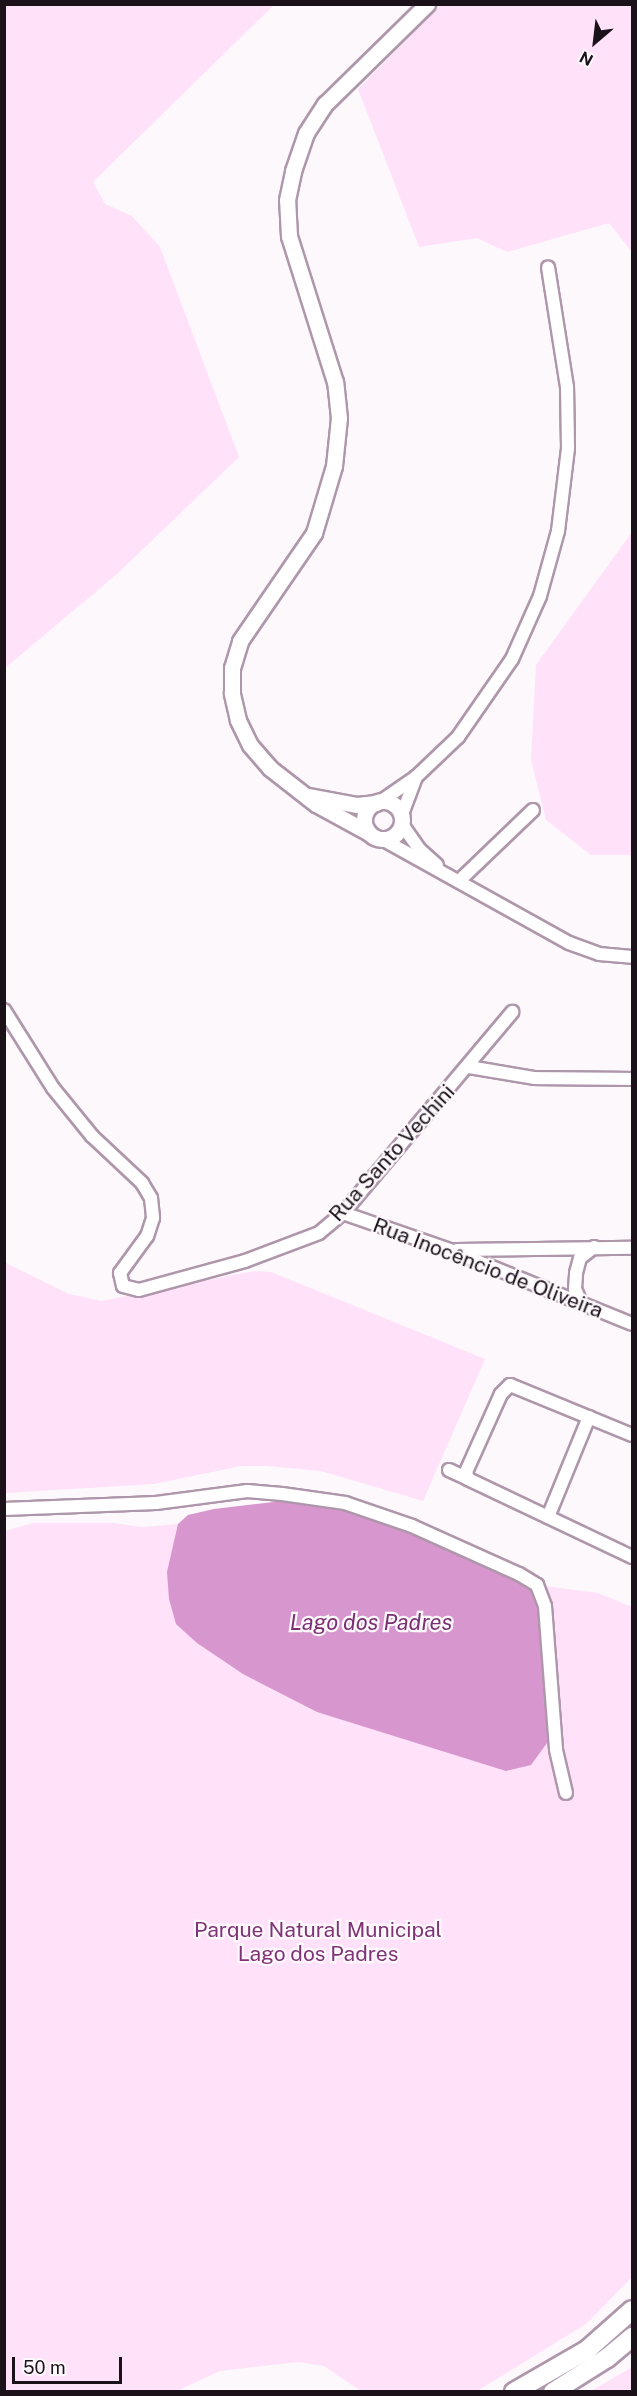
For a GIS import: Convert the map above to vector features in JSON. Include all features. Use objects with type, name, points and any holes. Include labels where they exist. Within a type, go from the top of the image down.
[{"type":"main road","points":[[514,2391],[587,2350],[633,2310]]},
{"type":"main road","points":[[553,2391],[607,2358],[633,2337]]},
{"type":"street","points":[[427,4],[325,104],[306,134],[287,200],[289,236],[335,382],[339,418],[334,466],[314,533],[240,641],[232,668],[232,693],[238,720],[250,745],[270,768],[306,796],[419,862],[443,870]]},
{"type":"street","points":[[375,836],[364,816],[378,802],[416,777],[458,737],[512,659],[540,596],[558,531],[568,448],[567,387],[548,267]]},
{"type":"street","points":[[375,836],[397,833],[416,777]]},
{"type":"street","points":[[306,796],[357,805],[378,802],[393,805],[419,849],[443,870],[569,943],[599,954],[633,957]]},
{"type":"street","points":[[460,880],[533,810]]},
{"type":"street","name":"Rua Santo Vechini","points":[[4,1010],[53,1088],[92,1136],[142,1183],[151,1198],[153,1218],[147,1236],[120,1273],[123,1286],[139,1290],[290,1247],[319,1233],[343,1213],[469,1067],[512,1012]]},
{"type":"street","points":[[469,1067],[535,1078],[633,1079]]},
{"type":"street","name":"Rua Inocêncio de Oliveira","points":[[343,1213],[450,1250],[633,1324]]},
{"type":"street","points":[[581,1303],[575,1289],[576,1273],[580,1258],[594,1247]]},
{"type":"street","points":[[450,1250],[633,1248]]},
{"type":"street","points":[[468,1479],[466,1472],[475,1450],[501,1394],[510,1385],[633,1435]]},
{"type":"street","points":[[548,1517],[590,1417]]},
{"type":"street","points":[[449,1470],[633,1557]]},
{"type":"street","points":[[4,1509],[156,1503],[247,1491],[282,1494],[345,1503],[412,1526],[519,1574],[537,1585],[545,1606],[556,1750],[566,1793]]},
{"type":"green space","points":[[5,4],[274,5],[93,182],[105,204],[132,216],[160,247],[239,457],[117,574],[5,668]]},
{"type":"green space","points":[[441,5],[632,5],[632,252],[609,223],[507,252],[477,238],[419,247],[358,89]]},
{"type":"green space","points":[[632,532],[632,855],[591,855],[546,820],[531,760],[536,665]]},
{"type":"green space","points":[[4,1262],[69,1294],[101,1301],[254,1271],[271,1272],[485,1359],[423,1501],[321,1471],[267,1466],[241,1466],[154,1484],[5,1493]]},
{"type":"green space","name":"Parque Natural Municipal Lago dos Padres","points":[[239,1506],[537,1585],[598,1593],[632,1607],[632,2277],[586,2324],[477,2391],[361,2391],[324,2366],[298,2362],[220,2371],[177,2391],[5,2392],[5,1531],[33,1523],[114,1523],[142,1527],[178,1524],[188,1515]]},
{"type":"green space","points":[[632,2367],[632,2391],[591,2391],[610,2380]]},
{"type":"water","name":"Lago dos Padres","points":[[291,1500],[372,1514],[537,1585],[552,1716],[547,1743],[531,1765],[506,1771],[317,1712],[243,1674],[197,1643],[176,1624],[169,1599],[167,1572],[178,1524],[188,1515],[214,1509]]}]
